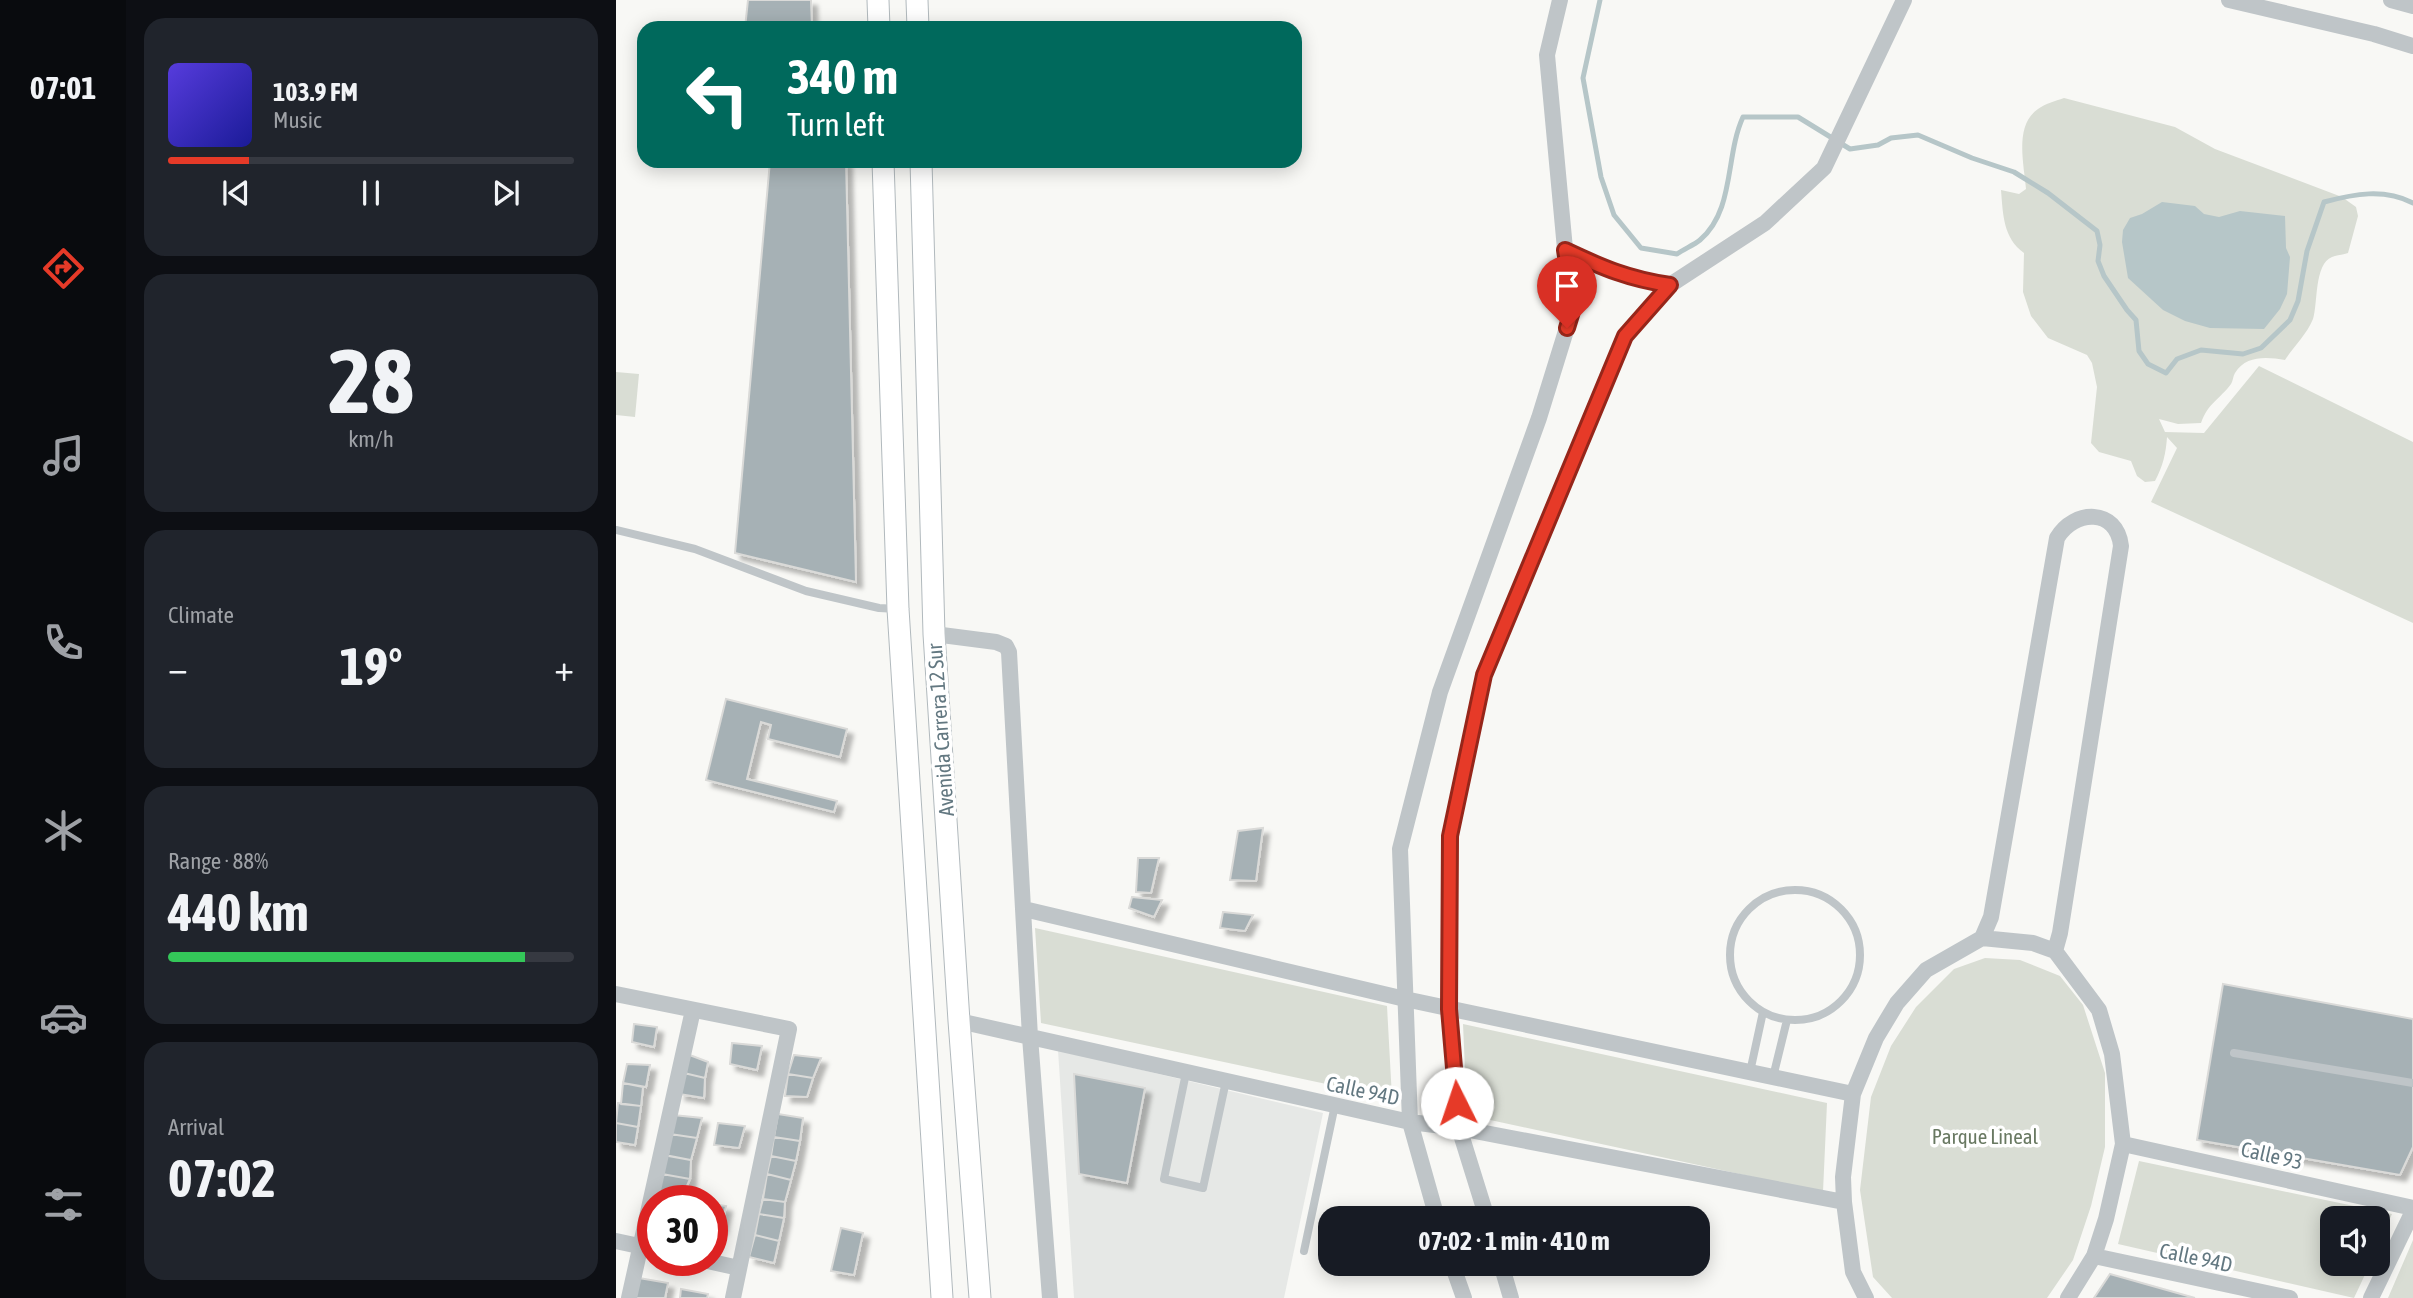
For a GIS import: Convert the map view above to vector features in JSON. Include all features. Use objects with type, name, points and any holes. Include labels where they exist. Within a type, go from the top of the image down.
[{"type":"street","points":[[878,0],[879,21]]},
{"type":"street","points":[[917,0],[918,21]]},
{"type":"street","points":[[1434,1206],[1410,1122],[1400,849],[1440,692],[1539,418],[1574,305],[1565,250],[1547,55],[1560,0]]},
{"type":"street","points":[[1483,1206],[1459,1128],[1449,1009],[1450,836],[1484,675],[1625,336],[1670,285],[1765,223],[1824,168],[1904,0]]},
{"type":"street","points":[[2229,0],[2291,7],[2413,46]]},
{"type":"street","points":[[2391,0],[2413,6]]},
{"type":"street","name":"Avenida Carrera 12 Sur","points":[[883,168],[898,609],[942,1298]]},
{"type":"street","name":"Avenida Carrera 12 Sur","points":[[921,168],[934,634],[980,1298]]},
{"type":"street","points":[[1565,250],[1638,280],[1670,285]]},
{"type":"street","points":[[1982,938],[1991,917],[2057,538],[2063,527],[2075,519],[2088,516],[2100,518],[2114,526],[2120,535],[2121,546],[2055,951]]},
{"type":"street","points":[[934,634],[996,642],[1006,646],[1009,652],[1030,1037],[1050,1298]]},
{"type":"street","points":[[1024,909],[1449,1009],[1853,1094]]},
{"type":"street","points":[[1866,1298],[1853,1272],[1844,1202],[1843,1177],[1853,1094],[1876,1038],[1897,1003],[1926,970],[1982,938],[2032,943],[2055,951],[2099,1010],[2112,1054],[2123,1144],[2106,1219],[2094,1256],[2068,1298]]},
{"type":"street","points":[[616,994],[789,1029],[733,1298]]},
{"type":"street","points":[[659,1185],[693,1010]]},
{"type":"street","name":"Calle 94D","points":[[959,1021],[1410,1122],[1459,1128],[1844,1202]]},
{"type":"street","name":"Calle 93","points":[[2123,1144],[2413,1209]]},
{"type":"street","points":[[2371,1298],[2413,1209]]},
{"type":"street","points":[[616,1241],[637,1246]]},
{"type":"street","name":"Calle 94D","points":[[2094,1256],[2290,1298]]},
{"type":"street","points":[[728,1266],[739,1268]]},
{"type":"street","points":[[629,1298],[637,1276]]},
{"type":"street","points":[[1456,1276],[1464,1298]]},
{"type":"street","points":[[1505,1276],[1511,1298]]},
{"type":"lane","points":[[616,530],[695,549],[806,590],[879,608],[898,609]]},
{"type":"lane","points":[[1788,889],[1815,892],[1839,906],[1855,928],[1860,955],[1854,982],[1838,1004],[1814,1018],[1787,1020],[1763,1012],[1743,994],[1731,969],[1731,942],[1742,917],[1762,898],[1788,889]]},
{"type":"lane","points":[[1750,1072],[1763,1012]]},
{"type":"lane","points":[[1773,1077],[1787,1020]]},
{"type":"lane","points":[[2234,1053],[2413,1083]]},
{"type":"lane","points":[[1186,1073],[1164,1179],[1203,1188],[1226,1082]]},
{"type":"lane","points":[[1304,1251],[1335,1105]]},
{"type":"shaded area","points":[[2162,202],[2195,206],[2204,214],[2219,217],[2240,211],[2285,216],[2286,248],[2290,257],[2287,294],[2280,309],[2264,329],[2210,328],[2185,321],[2163,310],[2128,278],[2122,242],[2123,230],[2130,218]]},
{"type":"shaded area","points":[[1058,1050],[1323,1113],[1284,1298],[1074,1298]]},
{"type":"green space","points":[[2064,98],[2175,127],[2215,149],[2342,197],[2356,207],[2358,216],[2348,253],[2326,261],[2319,276],[2313,319],[2285,360],[2264,358],[2245,363],[2207,411],[2201,423],[2178,424],[2159,419],[2165,432],[2204,433],[2259,366],[2413,442],[2413,623],[2151,502],[2177,448],[2167,437],[2164,459],[2158,475],[2155,481],[2145,482],[2137,476],[2131,461],[2099,452],[2091,443],[2097,387],[2092,363],[2087,355],[2048,338],[2031,316],[2023,292],[2024,253],[2008,233],[2001,190],[2019,194],[2026,189],[2022,146],[2026,125],[2038,109]]},
{"type":"green space","points":[[616,372],[639,374],[635,417],[616,415]]},
{"type":"green space","points":[[1035,928],[1387,1006],[1392,1098],[1041,1023]]},
{"type":"green space","name":"Parque Lineal","points":[[1985,958],[2020,960],[2060,976],[2083,1005],[2105,1073],[2105,1147],[2091,1206],[2073,1260],[2047,1298],[1892,1298],[1873,1277],[1860,1190],[1871,1097],[1891,1046],[1916,1007],[1954,969]]},
{"type":"green space","points":[[1463,1024],[1827,1103],[1823,1192],[1467,1115]]},
{"type":"green space","points":[[2139,1161],[2354,1206],[2320,1206],[2320,1276],[2364,1276],[2354,1298],[2118,1244]]},
{"type":"green space","points":[[2413,1240],[2413,1298],[2388,1298]]},
{"type":"building","points":[[748,0],[811,0],[812,21],[746,21]]},
{"type":"building","points":[[769,168],[846,168],[856,582],[735,553]]},
{"type":"building","points":[[726,699],[847,729],[840,757],[768,739],[771,725],[761,722],[747,779],[837,801],[834,812],[706,780]]},
{"type":"building","points":[[1263,828],[1256,881],[1230,880],[1238,831]]},
{"type":"building","points":[[1138,858],[1159,858],[1151,893],[1136,892]]},
{"type":"building","points":[[1132,897],[1162,900],[1154,917],[1129,908]]},
{"type":"building","points":[[1223,912],[1253,915],[1245,931],[1220,928]]},
{"type":"building","points":[[2223,984],[2413,1019],[2413,1147],[2400,1175],[2197,1140]]},
{"type":"building","points":[[634,1024],[657,1027],[654,1047],[632,1042]]},
{"type":"building","points":[[732,1043],[762,1046],[757,1070],[730,1064]]},
{"type":"building","points":[[687,1054],[708,1062],[705,1078],[684,1073]]},
{"type":"building","points":[[794,1055],[821,1058],[813,1078],[788,1074]]},
{"type":"building","points":[[627,1064],[650,1065],[646,1087],[623,1083]]},
{"type":"building","points":[[684,1073],[705,1078],[704,1098],[679,1094]]},
{"type":"building","points":[[788,1074],[813,1078],[807,1097],[785,1096]]},
{"type":"building","points":[[1074,1074],[1145,1088],[1127,1183],[1079,1174]]},
{"type":"building","points":[[623,1083],[643,1087],[641,1106],[621,1104]]},
{"type":"building","points":[[618,1103],[641,1106],[638,1127],[616,1123]]},
{"type":"building","points":[[778,1114],[803,1118],[800,1141],[774,1137]]},
{"type":"building","points":[[673,1115],[702,1118],[697,1138],[670,1134]]},
{"type":"building","points":[[616,1123],[638,1127],[635,1145],[616,1142]]},
{"type":"building","points":[[718,1123],[745,1126],[739,1148],[714,1145]]},
{"type":"building","points":[[670,1134],[697,1138],[691,1160],[668,1156]]},
{"type":"building","points":[[774,1137],[800,1141],[796,1161],[771,1156]]},
{"type":"building","points":[[665,1155],[691,1160],[690,1179],[662,1174]]},
{"type":"building","points":[[771,1156],[796,1161],[791,1180],[767,1174]]},
{"type":"building","points":[[662,1174],[690,1179],[687,1185],[659,1185]]},
{"type":"building","points":[[767,1174],[791,1180],[785,1202],[763,1199]]},
{"type":"building","points":[[763,1199],[785,1202],[784,1218],[759,1214]]},
{"type":"building","points":[[759,1214],[784,1218],[779,1241],[755,1235]]},
{"type":"building","points":[[841,1228],[863,1233],[854,1275],[831,1271]]},
{"type":"building","points":[[755,1235],[779,1241],[774,1263],[749,1257]]},
{"type":"building","points":[[2110,1274],[2195,1298],[2094,1298]]},
{"type":"building","points":[[639,1278],[668,1283],[665,1298],[635,1298]]},
{"type":"building","points":[[681,1289],[708,1294],[707,1298],[680,1298]]},
{"type":"waterway","points":[[1600,0],[1583,78],[1601,177],[1614,215],[1641,248],[1677,254],[1700,240],[1711,228],[1724,198],[1737,132],[1743,117],[1798,117],[1850,149],[1878,145],[1891,138],[1918,135],[2014,172],[2048,193],[2097,231],[2100,245],[2098,261],[2104,276],[2136,320],[2139,351],[2148,364],[2166,373],[2177,359],[2201,350],[2243,354],[2261,348],[2290,320],[2298,301],[2307,251],[2324,202],[2358,195],[2380,194],[2413,203]]},
{"type":"route","points":[[1457,1103],[1449,1009],[1450,836],[1484,675],[1625,336],[1670,285],[1638,280],[1565,250],[1574,305],[1567,328]]}]
